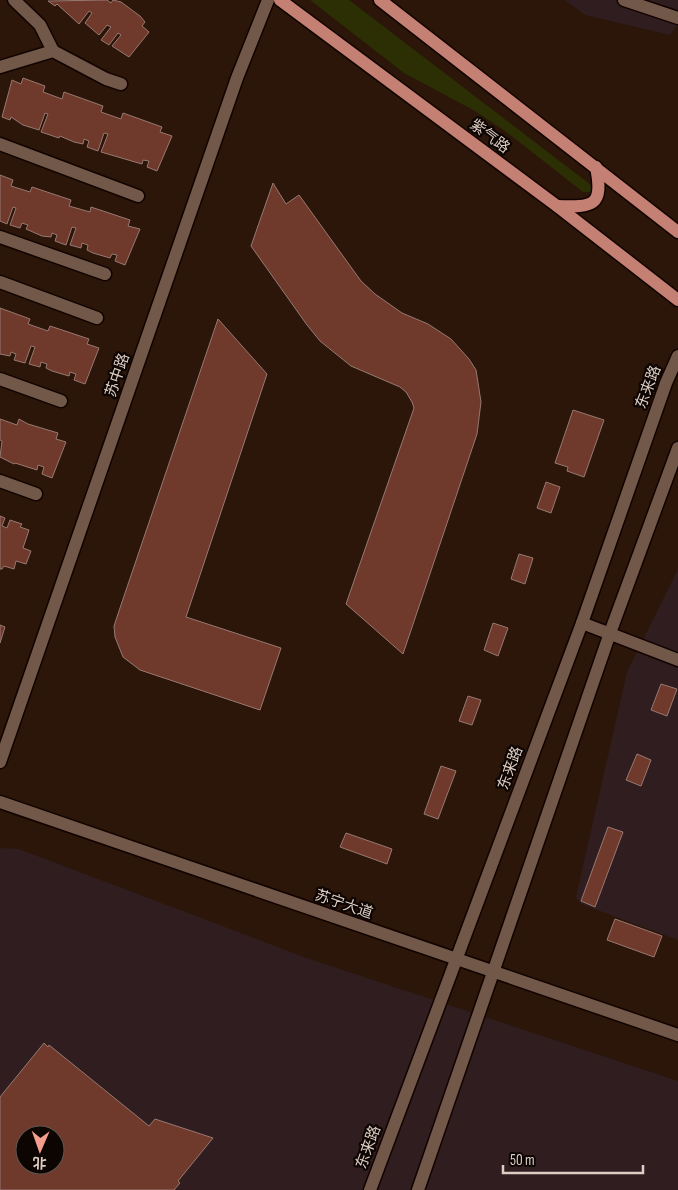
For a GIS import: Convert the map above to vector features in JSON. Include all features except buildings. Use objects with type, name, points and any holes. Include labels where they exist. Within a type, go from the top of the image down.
[{"type":"main road","name":"紫气路","points":[[280,0],[557,206],[678,300]]},
{"type":"main road","points":[[380,0],[678,232]]},
{"type":"main road","points":[[557,206],[583,207],[596,200],[600,188],[596,167]]},
{"type":"street","points":[[14,0],[40,25],[53,52],[106,79],[121,84]]},
{"type":"street","name":"苏中路","points":[[0,762],[237,78],[268,0]]},
{"type":"street","points":[[624,0],[678,18]]},
{"type":"street","points":[[0,68],[53,52]]},
{"type":"street","points":[[0,144],[138,196]]},
{"type":"street","points":[[0,237],[105,274]]},
{"type":"street","points":[[0,282],[97,318]]},
{"type":"street","name":"东来路","points":[[370,1190],[582,623],[666,383],[678,356]]},
{"type":"street","points":[[0,380],[61,401]]},
{"type":"street","points":[[418,1190],[610,632],[678,448]]},
{"type":"street","points":[[0,481],[36,494]]},
{"type":"street","points":[[582,623],[610,632],[678,660]]},
{"type":"street","name":"苏宁大道","points":[[0,802],[678,1035]]},
{"type":"shaded area","points":[[565,0],[678,0],[678,24],[670,35],[585,15]]},
{"type":"shaded area","points":[[678,569],[678,940],[581,904],[576,897],[627,672]]},
{"type":"shaded area","points":[[0,848],[19,849],[304,957],[678,1081],[678,1190],[0,1190]]},
{"type":"green space","points":[[310,0],[349,0],[591,185],[591,192],[583,192],[505,131],[475,111],[404,73]]}]
